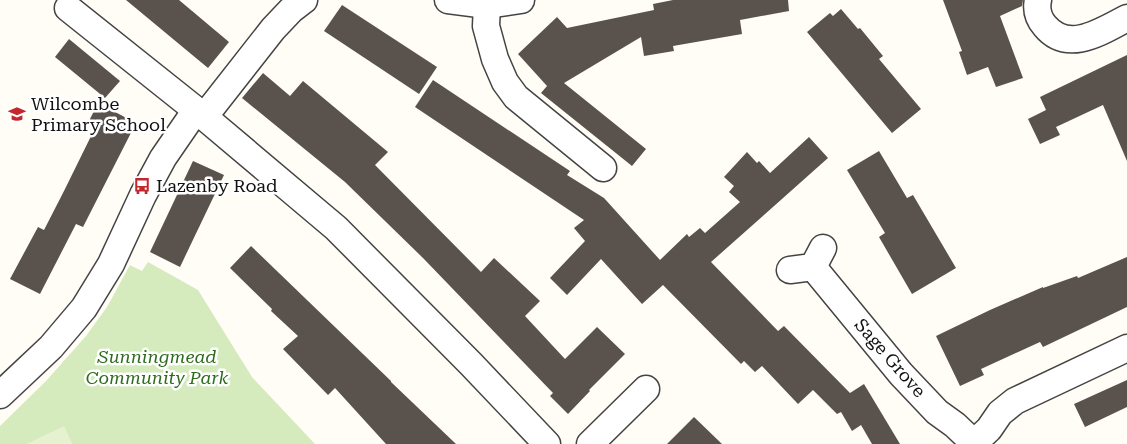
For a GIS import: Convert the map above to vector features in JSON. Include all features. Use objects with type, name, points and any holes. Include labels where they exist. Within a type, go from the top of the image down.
[{"type":"street","points":[[0,396],[51,347],[84,308],[111,264],[143,195],[163,158],[273,29],[291,10],[304,0]]},
{"type":"street","points":[[448,0],[487,5],[521,0]]},
{"type":"street","points":[[1038,0],[1036,7],[1041,21],[1049,31],[1060,38],[1073,39],[1092,36],[1127,18]]},
{"type":"street","points":[[487,5],[486,26],[495,59],[504,82],[516,97],[603,168]]},
{"type":"street","points":[[68,8],[200,114],[336,228],[471,364],[547,444]]},
{"type":"street","name":"Sage Grove","points":[[809,262],[901,374],[937,412],[955,425],[974,443]]},
{"type":"street","points":[[974,443],[989,429],[1000,413],[1015,401],[1127,348]]},
{"type":"street","points":[[590,444],[646,389]]},
{"type":"green space","name":"Sunningmead Community Park","points":[[148,262],[198,290],[252,377],[315,444],[72,444],[64,427],[27,444],[0,444],[0,426],[46,381],[86,336],[107,307],[130,265],[142,271]]},
{"type":"green space","points":[[64,426],[72,444],[27,444]]},
{"type":"building","points":[[126,0],[179,0],[229,42],[208,68]]},
{"type":"building","points":[[673,0],[788,0],[789,11],[740,20],[742,34],[673,46],[674,51],[644,56],[641,37],[564,83],[646,149],[632,166],[541,93],[547,86],[518,54],[557,17],[567,28],[654,10],[653,4]]},
{"type":"building","points":[[943,0],[1023,0],[1022,6],[1000,16],[1023,78],[996,87],[988,67],[967,75],[959,52],[962,51]]},
{"type":"building","points":[[342,5],[437,67],[419,94],[324,31]]},
{"type":"building","points":[[841,9],[858,29],[860,28],[883,56],[879,59],[921,109],[892,133],[807,32],[830,13],[833,16]]},
{"type":"building","points":[[69,39],[120,81],[105,98],[55,57]]},
{"type":"building","points":[[1127,55],[1127,161],[1103,105],[1056,127],[1060,135],[1040,144],[1028,119],[1046,110],[1040,97]]},
{"type":"building","points":[[263,73],[290,96],[303,81],[388,152],[375,165],[481,272],[494,258],[540,301],[525,316],[565,359],[597,327],[625,354],[568,414],[550,396],[553,393],[423,258],[345,182],[242,98]]},
{"type":"building","points":[[433,80],[570,171],[567,175],[604,198],[660,260],[687,234],[689,237],[700,228],[705,233],[740,202],[729,192],[734,186],[724,177],[747,152],[770,173],[809,137],[828,158],[711,262],[778,331],[784,326],[850,393],[864,384],[900,444],[872,444],[861,425],[852,431],[841,412],[837,414],[813,390],[798,404],[762,366],[755,372],[744,361],[741,364],[663,285],[642,304],[601,259],[567,295],[550,278],[585,241],[574,228],[584,220],[415,107]]},
{"type":"building","points":[[98,103],[136,123],[83,227],[76,224],[40,294],[10,279],[38,227],[44,230],[64,191],[96,126],[88,123]]},
{"type":"building","points":[[879,151],[907,198],[913,195],[956,268],[912,294],[879,237],[885,233],[847,170]]},
{"type":"building","points":[[193,161],[224,175],[180,267],[150,252]]},
{"type":"building","points":[[251,246],[456,444],[386,444],[335,388],[328,395],[283,349],[298,336],[230,268]]},
{"type":"building","points":[[1127,257],[1127,307],[1043,347],[1040,342],[981,369],[984,375],[960,386],[936,336],[1043,287],[1077,276],[1078,278]]},
{"type":"building","points":[[1127,380],[1127,407],[1085,427],[1074,404]]},
{"type":"building","points":[[694,417],[722,444],[667,444]]},
{"type":"place","name":"Wilcombe Primary School","points":[[17,114]]},
{"type":"place","name":"Lazenby Road","points":[[142,186]]}]
